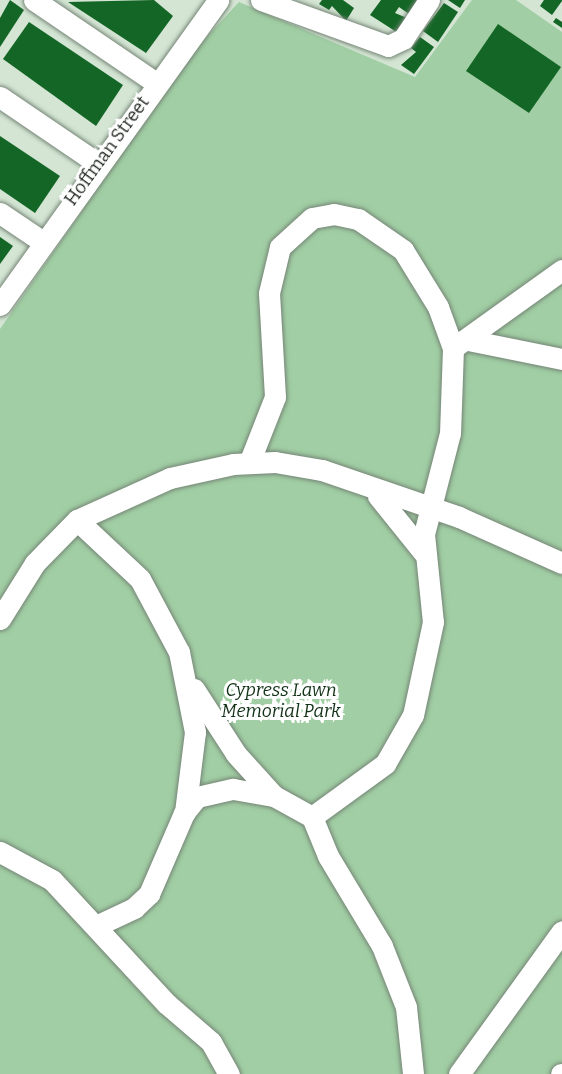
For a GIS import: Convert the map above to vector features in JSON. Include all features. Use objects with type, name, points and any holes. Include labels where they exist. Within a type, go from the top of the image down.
[{"type":"street","points":[[34,0],[156,83]]},
{"type":"street","points":[[261,0],[301,6],[394,46],[429,0]]},
{"type":"street","name":"Hoffman Street","points":[[0,305],[97,163],[214,1]]},
{"type":"street","points":[[0,97],[97,163]]},
{"type":"street","points":[[0,213],[43,242]]},
{"type":"street","points":[[249,463],[277,383],[272,269],[286,239],[306,221],[346,216],[403,250],[431,291],[460,344],[450,433],[424,534],[433,636],[408,727],[374,774],[312,818]]},
{"type":"street","points":[[460,344],[562,270]]},
{"type":"street","points":[[460,344],[562,359]]},
{"type":"street","points":[[0,619],[35,563],[77,520],[170,478],[249,463],[306,466],[358,482],[432,508],[562,563]]},
{"type":"street","points":[[358,482],[403,520],[425,556]]},
{"type":"street","points":[[77,520],[150,592],[184,666],[216,727],[274,796],[312,818],[396,979],[410,1023],[413,1074]]},
{"type":"street","points":[[98,925],[134,908],[149,894],[184,813],[195,738],[184,666]]},
{"type":"street","points":[[184,813],[197,797],[215,790],[274,796]]},
{"type":"street","points":[[0,852],[43,872],[98,925],[167,1004],[211,1042],[230,1074]]},
{"type":"street","points":[[459,1074],[562,931]]},
{"type":"street","points":[[541,962],[562,952]]},
{"type":"green space","name":"Cypress Lawn Memorial Park","points":[[472,0],[516,0],[562,32],[562,1074],[0,1074],[0,329],[191,54],[239,2],[415,77]]},
{"type":"building","points":[[10,0],[24,10],[0,47],[0,18]]},
{"type":"building","points":[[154,0],[173,16],[146,53],[68,2]]},
{"type":"building","points":[[322,0],[343,0],[354,8],[346,21],[332,6],[329,10],[319,4]]},
{"type":"building","points":[[381,0],[417,0],[409,14],[399,7],[395,13],[407,18],[398,33],[370,15]]},
{"type":"building","points":[[448,0],[465,0],[460,8]]},
{"type":"building","points":[[544,0],[562,1],[552,15],[540,6]]},
{"type":"building","points":[[444,3],[458,12],[438,42],[423,31]]},
{"type":"building","points":[[556,18],[562,22],[562,28],[553,22]]},
{"type":"building","points":[[29,22],[123,85],[96,126],[3,59]]},
{"type":"building","points":[[498,24],[561,67],[529,113],[466,71]]},
{"type":"building","points":[[420,37],[434,47],[414,74],[401,65],[416,52],[411,48]]},
{"type":"building","points":[[0,136],[60,176],[35,213],[0,189]]},
{"type":"building","points":[[0,237],[13,246],[0,264]]}]
